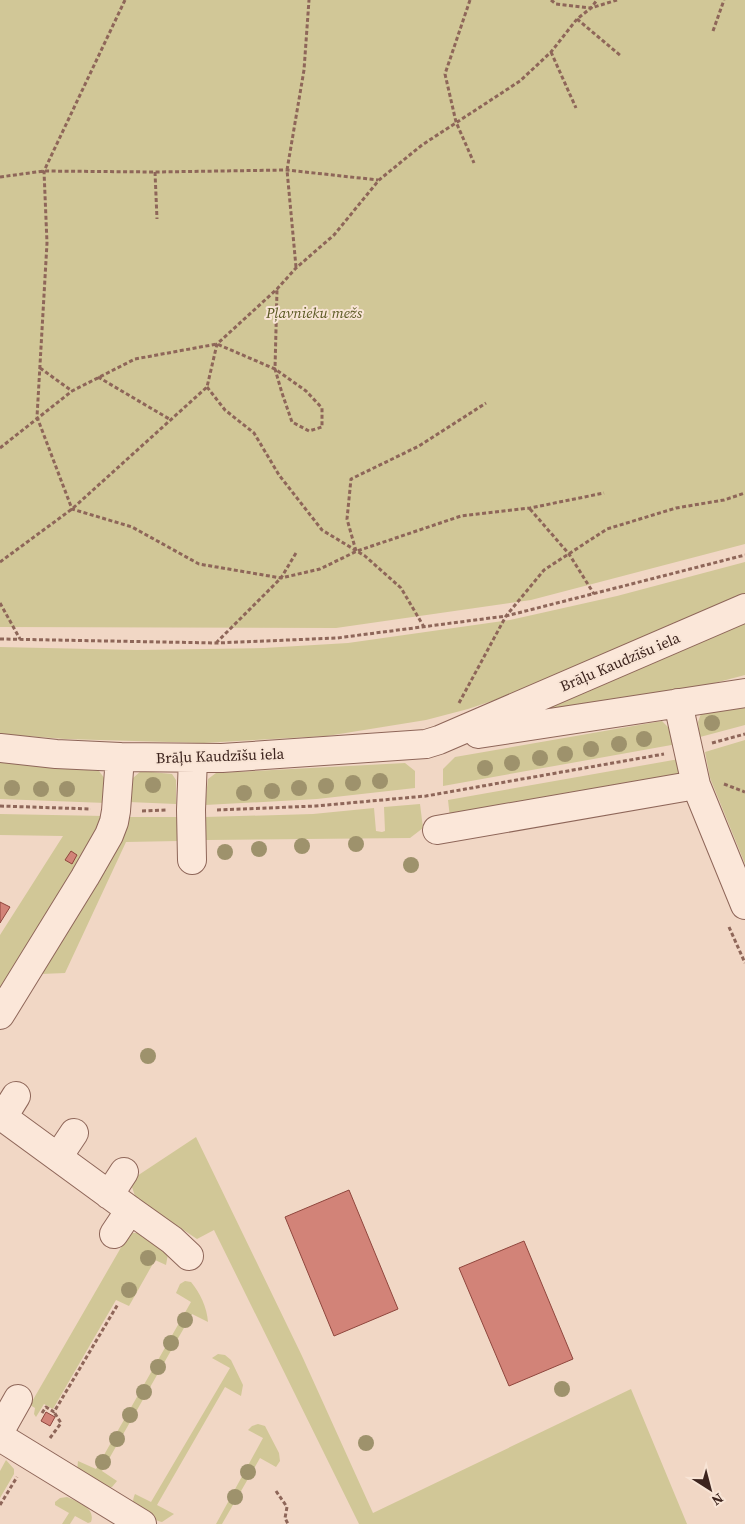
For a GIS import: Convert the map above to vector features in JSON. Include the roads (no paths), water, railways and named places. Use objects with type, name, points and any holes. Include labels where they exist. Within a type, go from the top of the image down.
[{"type":"street","name":"Brāļu Kaudzīšu iela","points":[[0,748],[56,754],[193,758],[240,757],[426,744],[745,608]]},
{"type":"street","name":"Brāļu Kaudzīšu iela","points":[[439,740],[745,693]]},
{"type":"street","points":[[678,703],[696,785],[745,904]]},
{"type":"street","points":[[0,1015],[102,849],[114,822],[120,757]]},
{"type":"street","points":[[192,860],[193,758]]},
{"type":"street","points":[[437,830],[696,785]]},
{"type":"street","points":[[6,1109],[58,1157],[172,1240],[189,1256]]},
{"type":"street","points":[[58,1157],[74,1133]]},
{"type":"street","points":[[114,1234],[124,1172]]},
{"type":"street","points":[[0,1431],[18,1399]]},
{"type":"street","points":[[0,1437],[142,1524]]},
{"type":"park label","name":"Pļavnieku mežs","points":[[314,313]]}]
